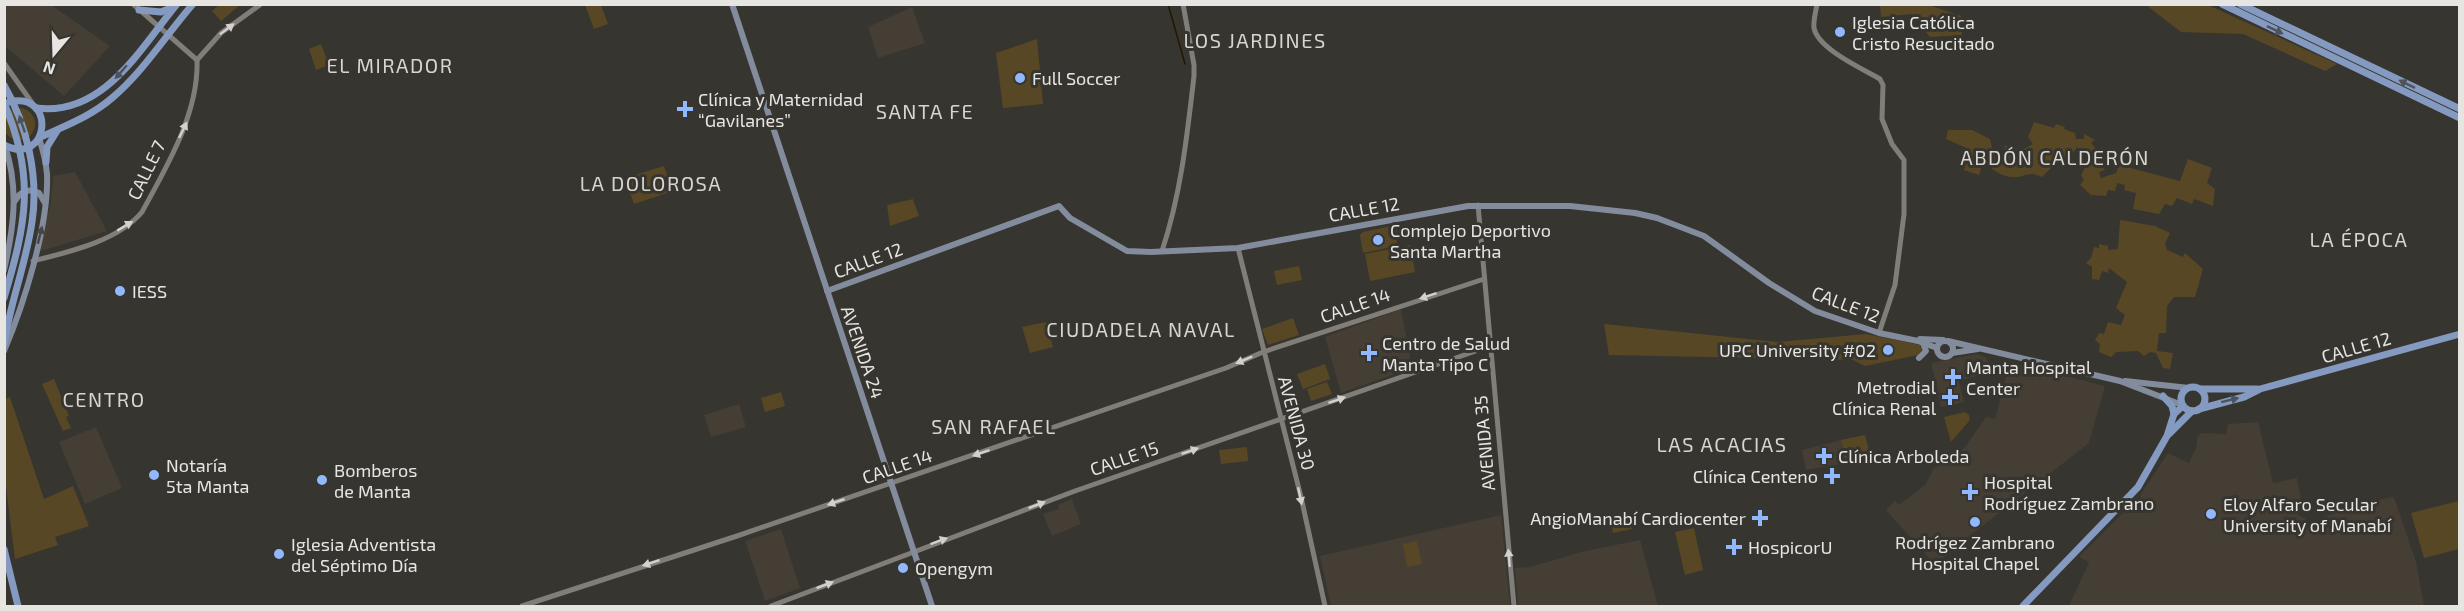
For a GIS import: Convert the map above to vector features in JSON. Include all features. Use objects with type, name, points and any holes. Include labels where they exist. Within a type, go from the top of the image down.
[{"type":"main road","points":[[4,270],[10,244],[14,204],[14,183],[5,146],[24,149],[30,147],[39,138],[88,115],[111,99],[141,68],[193,4]]},
{"type":"main road","name":"AVENIDA 24","points":[[732,4],[932,606]]},
{"type":"main road","points":[[2222,4],[2460,118]]},
{"type":"main road","points":[[2240,4],[2460,109]]},
{"type":"main road","points":[[136,7],[161,12],[176,5]]},
{"type":"main road","points":[[4,298],[18,252],[25,207],[21,156],[14,126],[4,104],[21,100],[36,108],[68,108],[98,93],[118,76],[176,5]]},
{"type":"main road","points":[[4,85],[26,138],[34,191],[30,237],[4,344]]},
{"type":"main road","points":[[36,108],[43,123],[39,138],[46,162]]},
{"type":"main road","points":[[4,351],[33,261],[46,206],[46,162],[49,142],[58,129]]},
{"type":"main road","points":[[14,204],[19,194],[29,190],[43,197],[46,206]]},
{"type":"main road","name":"CALLE 12","points":[[827,291],[1059,206],[1070,218],[1127,251],[1238,248],[1478,205],[1593,207],[1657,218],[1704,236],[1769,283],[1815,311],[1879,333],[1922,342],[1937,348]]},
{"type":"main road","name":"CALLE 12","points":[[2195,410],[2244,397],[2260,389],[2460,334]]},
{"type":"main road","name":"CALLE 12","points":[[1905,338],[1946,341],[1982,348],[2121,381],[2182,405]]},
{"type":"main road","points":[[1946,341],[1953,346],[1952,354],[1943,356],[1937,348],[1940,342],[1946,341]]},
{"type":"main road","points":[[1919,358],[1926,351],[1922,342]]},
{"type":"main road","name":"CALLE 12","points":[[1952,354],[1982,348]]},
{"type":"main road","name":"CALLE 12","points":[[2121,381],[2189,388]]},
{"type":"main road","points":[[2023,606],[2138,487],[2167,436],[2174,414],[2182,405],[2181,394],[2189,388],[2199,389],[2204,394],[2204,401],[2167,436]]},
{"type":"main road","name":"CALLE 12","points":[[2199,389],[2260,389]]},
{"type":"main road","points":[[2163,396],[2172,406],[2174,414]]},
{"type":"main road","points":[[2182,405],[2195,410]]},
{"type":"main road","points":[[4,549],[18,606]]},
{"type":"street","points":[[136,7],[197,60],[221,33],[261,4]]},
{"type":"street","points":[[1162,251],[1175,212],[1183,168],[1194,76],[1183,4]]},
{"type":"street","points":[[1817,4],[1814,27],[1818,36],[1834,52],[1880,80],[1883,85],[1882,120],[1892,144],[1904,160],[1904,214],[1895,285],[1879,333]]},
{"type":"street","name":"CALLE 7","points":[[33,261],[113,234],[136,220],[188,119],[196,81],[197,60]]},
{"type":"street","points":[[4,63],[36,108]]},
{"type":"street","name":"AVENIDA 35","points":[[1478,205],[1514,606]]},
{"type":"street","name":"AVENIDA 30","points":[[1238,248],[1325,606]]},
{"type":"street","name":"CALLE 14","points":[[522,606],[891,484],[1226,368],[1263,352],[1484,279]]},
{"type":"street","name":"CALLE 15","points":[[771,606],[1075,491],[1490,346]]},
{"type":"shaded area","points":[[4,5],[51,5],[110,46],[64,96],[5,46]]},
{"type":"shaded area","points":[[219,5],[240,5],[221,21],[212,11]]},
{"type":"shaded area","points":[[585,5],[601,5],[608,24],[594,29]]},
{"type":"shaded area","points":[[1880,5],[1929,5],[1961,16],[1962,35],[1930,37],[1912,14],[1881,17]]},
{"type":"shaded area","points":[[2146,5],[2208,5],[2337,64],[2325,71],[2243,34],[2181,32]]},
{"type":"shaded area","points":[[912,7],[925,43],[878,58],[868,27]]},
{"type":"shaded area","name":"Full Soccer","points":[[1037,39],[1043,104],[1003,108],[996,53]]},
{"type":"shaded area","points":[[321,44],[329,65],[316,70],[309,49]]},
{"type":"shaded area","points":[[19,108],[30,113],[35,124],[30,135],[19,140],[8,135],[3,124],[8,113]]},
{"type":"shaded area","points":[[2034,122],[2054,128],[2056,124],[2065,127],[2064,129],[2075,133],[2076,139],[2084,139],[2084,134],[2095,140],[2091,143],[2103,158],[2100,164],[2105,170],[2099,172],[2101,178],[2116,173],[2119,165],[2180,181],[2188,159],[2212,168],[2207,183],[2215,189],[2213,206],[2194,199],[2192,204],[2177,198],[2172,206],[2165,204],[2159,214],[2133,209],[2136,193],[2124,190],[2125,185],[2117,183],[2115,191],[2108,190],[2106,196],[2091,195],[2080,185],[2084,180],[2081,175],[2084,163],[2088,158],[2077,147],[2067,162],[2058,161],[2042,177],[2030,174],[2018,177],[2005,176],[1983,162],[1979,175],[1964,170],[1969,149],[1946,139],[1948,130],[1972,130],[1990,139],[1993,152],[2004,153],[2005,145],[2020,151],[2033,144],[2028,137]]},
{"type":"shaded area","points":[[664,166],[673,191],[634,204],[625,178]]},
{"type":"shaded area","points":[[75,172],[107,231],[41,251],[39,248],[51,202],[53,176]]},
{"type":"shaded area","points":[[913,199],[919,216],[890,226],[887,205]]},
{"type":"shaded area","points":[[2120,220],[2155,226],[2170,233],[2165,244],[2167,250],[2183,257],[2185,253],[2203,269],[2195,297],[2174,297],[2167,306],[2166,333],[2159,333],[2157,351],[2173,353],[2170,369],[2163,368],[2156,353],[2150,352],[2144,356],[2138,351],[2116,352],[2111,357],[2099,352],[2100,344],[2095,340],[2099,333],[2104,334],[2108,322],[2121,325],[2125,315],[2116,308],[2127,282],[2109,268],[2108,273],[2102,271],[2099,280],[2092,279],[2092,267],[2086,263],[2091,258],[2094,247],[2099,248],[2099,244],[2108,246],[2108,250],[2118,249]]},
{"type":"shaded area","name":"Complejo Deportivo Santa Martha","points":[[1396,225],[1397,246],[1363,253],[1360,235],[1363,232]]},
{"type":"shaded area","points":[[1410,245],[1415,272],[1370,281],[1365,254]]},
{"type":"shaded area","points":[[1299,266],[1302,280],[1277,285],[1274,271]]},
{"type":"shaded area","name":"Centro de Salud Manta Tipo C","points":[[1401,309],[1412,368],[1341,393],[1325,337]]},
{"type":"shaded area","points":[[1293,318],[1299,335],[1268,345],[1262,329]]},
{"type":"shaded area","points":[[1046,322],[1053,347],[1030,353],[1022,327]]},
{"type":"shaded area","points":[[1604,324],[1777,342],[1866,334],[1920,345],[1922,350],[1918,355],[1865,366],[1853,360],[1609,355]]},
{"type":"shaded area","name":"Manta Hospital Center","points":[[1977,354],[1986,357],[1988,362],[1985,374],[1959,381],[1964,402],[1941,407],[1931,363]]},
{"type":"shaded area","name":"Hospital Rodríguez Zambrano","points":[[2010,362],[2105,386],[2089,443],[1935,565],[1886,510],[1895,501],[1899,505],[1926,484],[1933,469],[1965,447],[1986,417],[1995,419]]},
{"type":"shaded area","points":[[1325,364],[1330,379],[1303,389],[1297,374]]},
{"type":"shaded area","points":[[54,379],[69,416],[66,417],[71,428],[63,431],[42,384]]},
{"type":"shaded area","points":[[1327,382],[1332,394],[1311,401],[1307,389]]},
{"type":"shaded area","points":[[781,392],[785,406],[765,412],[761,398]]},
{"type":"shaded area","points":[[10,397],[44,499],[73,486],[89,526],[55,537],[58,545],[15,559],[5,479],[5,399]]},
{"type":"shaded area","points":[[739,404],[746,427],[711,437],[704,415]]},
{"type":"shaded area","points":[[1965,412],[1969,415],[1970,420],[1951,442],[1944,417]]},
{"type":"shaded area","name":"Eloy Alfaro Secular University of Manabí","points":[[2258,422],[2273,483],[2297,478],[2303,511],[2300,510],[2298,515],[2305,518],[2313,535],[2323,532],[2322,518],[2361,503],[2394,497],[2416,562],[2424,606],[2069,606],[2089,562],[2079,557],[2137,499],[2140,499],[2168,453],[2189,463],[2197,445],[2197,438],[2201,433],[2226,434],[2228,424]]},
{"type":"shaded area","points":[[96,427],[122,488],[85,504],[59,442]]},
{"type":"shaded area","points":[[1865,435],[1870,455],[1846,461],[1841,440]]},
{"type":"shaded area","name":"Clínica Arboleda","points":[[1841,440],[1846,463],[1806,470],[1802,450]]},
{"type":"shaded area","points":[[1247,447],[1248,461],[1221,464],[1219,450]]},
{"type":"shaded area","points":[[1072,499],[1081,524],[1052,536],[1043,514],[1059,509],[1058,505]]},
{"type":"shaded area","points":[[2459,501],[2459,549],[2424,558],[2411,513]]},
{"type":"shaded area","points":[[1501,515],[1510,606],[1331,606],[1320,556]]},
{"type":"shaded area","points":[[1630,517],[1632,529],[1613,533],[1611,521]]},
{"type":"shaded area","points":[[1694,528],[1703,570],[1685,575],[1675,532]]},
{"type":"shaded area","points":[[781,529],[800,588],[765,601],[745,541]]},
{"type":"shaded area","points":[[1640,540],[1658,606],[1518,606],[1515,568],[1530,567],[1585,551]]},
{"type":"shaded area","points":[[1417,541],[1422,564],[1407,567],[1403,544]]},
{"type":"waterway","points":[[1168,4],[1185,64]]},
{"type":"place","name":"Iglesia Católica Cristo Resucitado","points":[[1840,32]]},
{"type":"place","name":"Full Soccer","points":[[1020,78]]},
{"type":"place","name":"Clínica y Maternidad “Gavilanes”","points":[[685,109]]},
{"type":"place","name":"Complejo Deportivo Santa Martha","points":[[1378,240]]},
{"type":"place","name":"IESS","points":[[120,291]]},
{"type":"place","name":"UPC University #02","points":[[1888,350]]},
{"type":"place","name":"Centro de Salud Manta Tipo C","points":[[1369,353]]},
{"type":"place","name":"Manta Hospital Center","points":[[1953,377]]},
{"type":"place","name":"Metrodial Clínica Renal","points":[[1950,397]]},
{"type":"place","name":"Clínica Arboleda","points":[[1824,456]]},
{"type":"place","name":"Notaría 5ta Manta","points":[[154,475]]},
{"type":"place","name":"Clínica Centeno","points":[[1832,476]]},
{"type":"place","name":"Bomberos de Manta","points":[[322,480]]},
{"type":"place","name":"Hospital Rodríguez Zambrano","points":[[1970,492]]},
{"type":"place","name":"Eloy Alfaro Secular University of Manabí","points":[[2211,514]]},
{"type":"place","name":"AngioManabí Cardiocenter","points":[[1760,518]]},
{"type":"place","name":"Rodrígez Zambrano Hospital Chapel","points":[[1975,522]]},
{"type":"place","name":"HospicorU","points":[[1734,547]]},
{"type":"place","name":"Iglesia Adventista del Séptimo Día","points":[[279,554]]},
{"type":"place","name":"Opengym","points":[[903,568]]},
{"type":"district","name":"LOS JARDINES","points":[[1255,40]]},
{"type":"district","name":"EL MIRADOR","points":[[390,65]]},
{"type":"district","name":"SANTA FE","points":[[925,111]]},
{"type":"district","name":"ABDÓN CALDERÓN","points":[[2055,157]]},
{"type":"district","name":"LA DOLOROSA","points":[[651,183]]},
{"type":"district","name":"LA ÉPOCA","points":[[2359,239]]},
{"type":"district","name":"CIUDADELA NAVAL","points":[[1141,329]]},
{"type":"district","name":"CENTRO","points":[[104,399]]},
{"type":"district","name":"SAN RAFAEL","points":[[994,426]]},
{"type":"district","name":"LAS ACACIAS","points":[[1722,444]]}]
